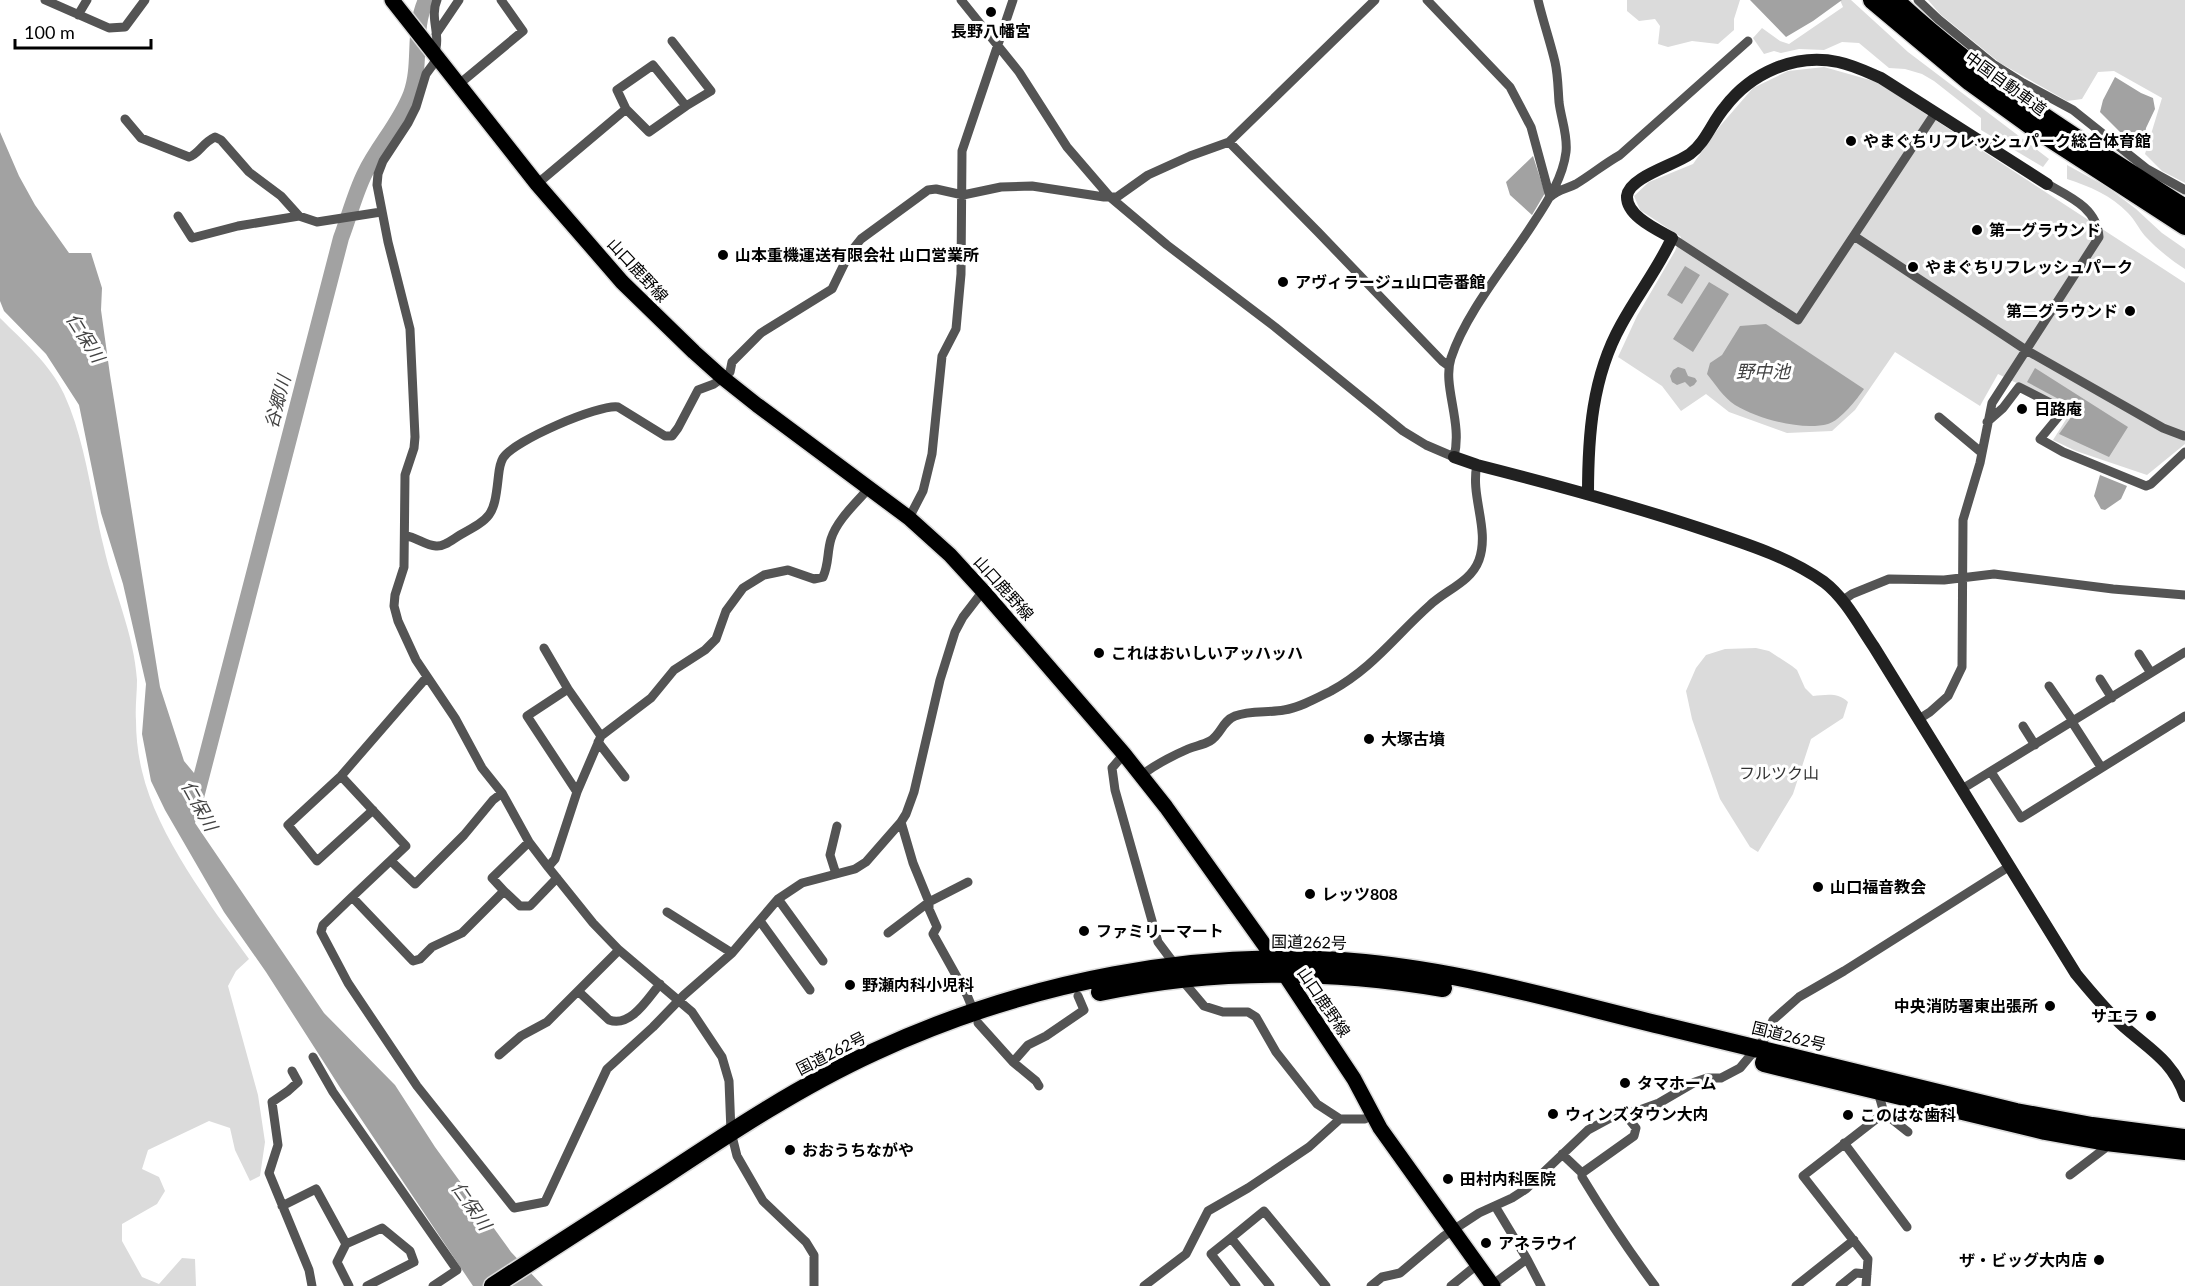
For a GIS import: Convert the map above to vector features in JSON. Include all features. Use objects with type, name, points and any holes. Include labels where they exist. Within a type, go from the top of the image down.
[{"type":"highway","name":"中国自動車道","points":[[1872,0],[1970,82],[2031,126],[2185,226]]},
{"type":"highway","name":"中国自動車道","points":[[1895,0],[1942,41],[2005,90],[2185,208]]},
{"type":"highway","name":"国道262号","points":[[976,1018],[1072,985],[1179,973],[1363,963],[1460,978],[1878,1085],[2034,1129],[2106,1142],[2185,1151]]},
{"type":"highway","name":"国道262号","points":[[493,1286],[572,1242],[840,1069],[927,1029],[1179,973]]},
{"type":"highway","name":"国道262号","points":[[1878,1085],[2092,1126],[2185,1138]]},
{"type":"highway","name":"国道262号","points":[[514,1286],[572,1242]]},
{"type":"main road","name":"山口鹿野線","points":[[392,0],[433,48],[458,85],[537,184],[622,282],[723,378],[909,518],[950,555],[984,591],[1124,754],[1205,861],[1279,967],[1354,1079],[1380,1128],[1492,1286]]},
{"type":"street","points":[[45,0],[109,28],[125,27],[145,0]]},
{"type":"street","points":[[78,15],[87,0]]},
{"type":"street","points":[[433,48],[433,15],[437,0]]},
{"type":"street","points":[[459,0],[433,48],[419,98],[408,123],[378,174],[377,185],[381,212],[410,329],[415,437],[414,448],[405,475],[404,567],[394,595],[398,621],[426,678],[455,718],[482,768],[501,793],[529,842],[593,923],[619,950],[680,1000],[692,1012],[706,1033],[726,1066],[732,1138],[763,1201],[806,1242],[814,1256],[814,1286]]},
{"type":"street","points":[[458,85],[523,31],[501,0]]},
{"type":"street","points":[[961,0],[1040,102],[1067,147],[1110,197],[1167,245],[1275,327],[1403,431],[1426,445],[1454,457],[1645,510],[1780,557],[1819,579],[1842,600],[1919,719],[2081,980],[2122,1025],[2164,1059],[2177,1076],[2185,1094]]},
{"type":"street","points":[[909,518],[923,491],[932,454],[942,356],[956,329],[961,274],[962,151],[1013,0]]},
{"type":"street","points":[[406,536],[435,546],[442,546],[485,521],[496,504],[500,463],[505,455],[534,435],[596,410],[618,406],[665,436],[672,436],[698,390],[714,384],[730,372],[732,362],[761,333],[832,289],[849,254],[861,239],[928,190],[936,189],[963,195],[1001,187],[1032,186],[1110,197],[1117,196],[1148,176],[1190,156],[1229,142],[1375,0]]},
{"type":"street","points":[[1427,0],[1510,87],[1531,127],[1550,197]]},
{"type":"street","points":[[1538,0],[1554,60],[1566,142],[1566,154],[1550,197]]},
{"type":"street","points":[[1918,0],[1993,64],[2082,117],[2147,169],[2185,190]]},
{"type":"street","points":[[672,41],[711,91],[649,132],[626,109],[617,90],[653,65],[686,106]]},
{"type":"street","points":[[1454,457],[1458,444],[1457,423],[1449,366],[1464,329],[1479,303],[1550,197],[1557,190],[1574,185],[1620,155],[1748,41]]},
{"type":"street","points":[[1919,719],[1948,696],[1962,667],[1964,649],[1963,520],[1982,453],[1992,403],[2095,245],[2098,226],[2093,216],[2085,208],[1881,78],[1856,67],[1813,60],[1785,64],[1768,71],[1743,87],[1731,99],[1707,135],[1690,154],[1640,179],[1628,191],[1627,199],[1637,216],[1798,320],[1935,113]]},
{"type":"street","points":[[537,184],[626,109]]},
{"type":"street","points":[[2078,129],[2082,117]]},
{"type":"street","points":[[125,120],[141,138],[189,158],[206,141],[215,137],[221,140],[249,172],[281,196],[299,216]]},
{"type":"street","points":[[1229,142],[1442,362],[1449,366]]},
{"type":"street","points":[[178,216],[192,238],[238,226],[299,216],[317,222],[381,212]]},
{"type":"street","points":[[1854,236],[2026,350],[2163,429],[2184,436]]},
{"type":"street","points":[[1587,494],[1592,413],[1605,365],[1620,326],[1652,276],[1672,238]]},
{"type":"street","points":[[1987,422],[2003,408],[2019,387],[2064,410],[2040,439],[2063,452],[2146,486],[2185,452]]},
{"type":"street","points":[[1939,417],[1982,453]]},
{"type":"street","points":[[1141,776],[1168,758],[1211,741],[1218,734],[1222,725],[1234,716],[1286,710],[1348,681],[1375,661],[1441,595],[1465,580],[1479,560],[1482,546],[1482,530],[1475,493],[1475,475],[1478,465]]},
{"type":"street","points":[[548,867],[555,859],[577,792],[599,739],[651,698],[674,670],[705,650],[716,639],[726,611],[743,588],[764,575],[788,570],[814,579],[823,577],[827,567],[831,539],[838,524],[868,488]]},
{"type":"street","points":[[1842,600],[1890,579],[1944,580],[1994,574],[2113,589],[2185,595]]},
{"type":"street","points":[[341,776],[406,846],[323,925],[321,932],[348,983],[417,1086],[514,1208],[545,1202],[607,1069],[732,953],[778,899],[802,884],[855,868],[866,862],[901,822],[914,792],[940,680],[955,633],[963,617],[984,591]]},
{"type":"street","points":[[544,648],[599,739],[625,777]]},
{"type":"street","points":[[1962,789],[2185,652]]},
{"type":"street","points":[[2139,654],[2151,674]]},
{"type":"street","points":[[373,810],[317,861],[288,825],[341,776],[426,678]]},
{"type":"street","points":[[2100,679],[2112,698]]},
{"type":"street","points":[[2049,686],[2101,767]]},
{"type":"street","points":[[568,689],[527,716],[577,792]]},
{"type":"street","points":[[1990,772],[2021,818],[2185,716]]},
{"type":"street","points":[[2023,726],[2035,745]]},
{"type":"street","points":[[1124,754],[1112,768],[1115,790],[1158,942],[1179,973],[1204,1006],[1223,1012],[1248,1012],[1256,1017],[1276,1052],[1317,1104],[1340,1119],[1365,1119],[1373,1113]]},
{"type":"street","points":[[391,861],[415,884],[464,835],[501,793]]},
{"type":"street","points":[[901,822],[913,862],[929,902],[929,909],[938,927],[933,934],[963,987],[976,1018],[1012,1062],[1036,1081],[1038,1086]]},
{"type":"street","points":[[836,874],[830,855],[837,826]]},
{"type":"street","points":[[529,842],[492,878],[520,906],[530,906],[557,878]]},
{"type":"street","points":[[1371,1286],[1382,1277],[1400,1273],[1444,1236],[1479,1213],[1526,1190],[1588,1130],[1612,1117],[1659,1103],[1695,1082],[1731,1074],[1740,1068],[1765,1038],[1773,1020],[1799,997],[2010,866]]},
{"type":"street","points":[[888,933],[929,902],[968,882]]},
{"type":"street","points":[[352,897],[413,961],[420,959],[432,946],[462,933],[504,891]]},
{"type":"street","points":[[778,899],[822,961]]},
{"type":"street","points":[[667,912],[732,953]]},
{"type":"street","points":[[759,921],[810,990]]},
{"type":"street","points":[[499,1055],[520,1036],[547,1022],[619,950]]},
{"type":"street","points":[[578,991],[614,1022],[624,1020],[639,1010],[660,984]]},
{"type":"street","points":[[1012,1062],[1028,1045],[1046,1036],[1084,1010],[1078,996]]},
{"type":"street","points":[[313,1057],[333,1092],[457,1270],[433,1286]]},
{"type":"street","points":[[292,1071],[298,1082],[272,1102],[278,1145],[269,1173],[309,1270],[312,1286]]},
{"type":"street","points":[[1878,1085],[1884,1113],[1908,1132]]},
{"type":"street","points":[[1582,1173],[1634,1136],[1636,1128],[1626,1113]]},
{"type":"street","points":[[1866,1286],[1868,1259],[1803,1176],[1884,1113]]},
{"type":"street","points":[[1144,1286],[1186,1254],[1208,1211],[1248,1188],[1309,1147],[1340,1119]]},
{"type":"street","points":[[2070,1175],[2104,1149],[2106,1142]]},
{"type":"street","points":[[1844,1143],[1907,1227]]},
{"type":"street","points":[[1562,1154],[1582,1173],[1582,1177],[1626,1248],[1655,1286]]},
{"type":"street","points":[[282,1206],[316,1189],[346,1244]]},
{"type":"street","points":[[1495,1206],[1541,1286]]},
{"type":"street","points":[[1236,1286],[1211,1254],[1264,1211],[1326,1286]]},
{"type":"street","points":[[349,1286],[337,1262],[346,1244],[382,1228],[410,1251],[414,1262],[367,1286]]},
{"type":"street","points":[[1231,1238],[1270,1286]]},
{"type":"street","points":[[1796,1286],[1854,1240]]},
{"type":"street","points":[[1492,1286],[1527,1259]]},
{"type":"street","points":[[1451,1286],[1478,1264]]},
{"type":"street","points":[[1840,1286],[1856,1273],[1867,1274]]},
{"type":"street","points":[[1391,1275],[1396,1286]]},
{"type":"green space","points":[[1627,0],[1740,0],[1734,19],[1734,30],[1718,44],[1692,41],[1668,47],[1658,44],[1660,26],[1655,19],[1639,21],[1627,11]]},
{"type":"green space","points":[[1840,0],[1851,0],[1908,52],[2049,159],[2043,167],[1981,130],[1981,118],[1934,81],[1922,74],[1905,69],[1889,68],[1859,43],[1842,42],[1824,50],[1799,49],[1764,54],[1753,38],[1762,28],[1780,41],[1789,44],[1843,7]]},
{"type":"green space","points":[[1928,0],[2185,0],[2185,183],[2162,171],[2145,154],[2162,98],[2114,71],[2098,72],[2082,99],[2067,101],[2000,63],[1940,14]]},
{"type":"green space","name":"やまぐちリフレッシュパーク","points":[[1824,67],[1877,82],[2185,283],[2185,444],[2147,475],[2076,451],[2053,440],[2072,410],[1998,374],[1980,406],[1895,352],[1855,410],[1832,431],[1787,433],[1729,412],[1706,394],[1681,411],[1662,386],[1618,357],[1637,316],[1681,237],[1640,210],[1634,196],[1649,182],[1693,164],[1720,126],[1753,88],[1788,71]]},
{"type":"green space","points":[[2067,165],[2107,187],[2185,249],[2185,269],[2154,245],[2122,207],[2092,188],[2067,179]]},
{"type":"green space","points":[[0,318],[35,353],[58,383],[78,431],[108,564],[132,646],[137,680],[138,746],[149,796],[172,845],[187,870],[249,959],[236,971],[228,986],[258,1095],[265,1142],[260,1176],[250,1181],[235,1150],[230,1128],[209,1121],[148,1150],[142,1169],[159,1177],[165,1191],[157,1204],[122,1224],[122,1241],[142,1277],[159,1284],[182,1258],[195,1259],[196,1286],[0,1286]]},
{"type":"green space","name":"フルツク山","points":[[1756,648],[1769,651],[1797,670],[1805,688],[1813,696],[1836,695],[1848,702],[1843,718],[1811,739],[1793,794],[1758,852],[1750,847],[1720,799],[1692,719],[1686,691],[1696,668],[1706,655],[1725,649]]},
{"type":"water","points":[[1750,0],[1842,0],[1786,37]]},
{"type":"water","points":[[2115,77],[2153,98],[2155,109],[2146,128],[2144,141],[2137,149],[2100,112],[2103,100]]},
{"type":"water","name":"仁保川","points":[[0,132],[19,176],[35,205],[69,253],[91,253],[102,288],[101,310],[110,375],[160,687],[184,761],[204,785],[195,823],[324,1013],[395,1085],[435,1147],[511,1252],[543,1286],[473,1286],[224,912],[165,810],[151,781],[142,734],[146,684],[123,584],[101,513],[79,405],[46,354],[4,311],[0,301]]},
{"type":"water","points":[[1533,156],[1545,193],[1532,215],[1510,195],[1506,182]]},
{"type":"water","points":[[1685,266],[1700,275],[1682,304],[1667,295]]},
{"type":"water","points":[[1709,282],[1729,294],[1693,352],[1673,339]]},
{"type":"water","name":"野中池","points":[[1766,324],[1864,389],[1848,409],[1833,422],[1817,426],[1793,425],[1756,415],[1731,402],[1707,374],[1710,363],[1722,355],[1740,326]]},
{"type":"water","points":[[1678,367],[1685,369],[1688,376],[1695,378],[1697,381],[1694,385],[1690,387],[1685,382],[1677,385],[1672,382],[1670,376]]},
{"type":"water","points":[[2035,368],[2128,427],[2109,457],[2059,434],[2077,409],[2027,382]]},
{"type":"water","points":[[2100,475],[2127,486],[2121,499],[2105,510],[2101,509],[2094,496]]},
{"type":"waterway","name":"谷郷川","points":[[195,801],[341,238],[365,173],[401,115],[411,94],[416,71],[419,23],[426,0]]},
{"type":"place","name":"長野八幡宮","points":[[991,12]]},
{"type":"place","name":"やまぐちリフレッシュパーク総合体育館","points":[[1851,141]]},
{"type":"place","name":"第一グラウンド","points":[[1977,230]]},
{"type":"place","name":"山本重機運送有限会社 山口営業所","points":[[723,255]]},
{"type":"place","name":"やまぐちリフレッシュパーク","points":[[1913,267]]},
{"type":"place","name":"アヴィラージュ山口壱番館","points":[[1283,282]]},
{"type":"place","name":"第二グラウンド","points":[[2130,311]]},
{"type":"place","name":"日路庵","points":[[2022,409]]},
{"type":"place","name":"これはおいしいアッハッハ","points":[[1099,653]]},
{"type":"place","name":"大塚古墳","points":[[1369,739]]},
{"type":"place","name":"山口福音教会","points":[[1818,887]]},
{"type":"place","name":"レッツ808","points":[[1310,894]]},
{"type":"place","name":"ファミリーマート","points":[[1084,931]]},
{"type":"place","name":"野瀬内科小児科","points":[[850,985]]},
{"type":"place","name":"中央消防署東出張所","points":[[2050,1006]]},
{"type":"place","name":"サエラ","points":[[2151,1016]]},
{"type":"place","name":"タマホーム","points":[[1625,1083]]},
{"type":"place","name":"ウィンズタウン大内","points":[[1553,1114]]},
{"type":"place","name":"このはな歯科","points":[[1848,1115]]},
{"type":"place","name":"おおうちながや","points":[[790,1150]]},
{"type":"place","name":"田村内科医院","points":[[1448,1179]]},
{"type":"place","name":"アネラウイ","points":[[1486,1243]]},
{"type":"place","name":"ザ・ビッグ大内店","points":[[2099,1260]]}]
